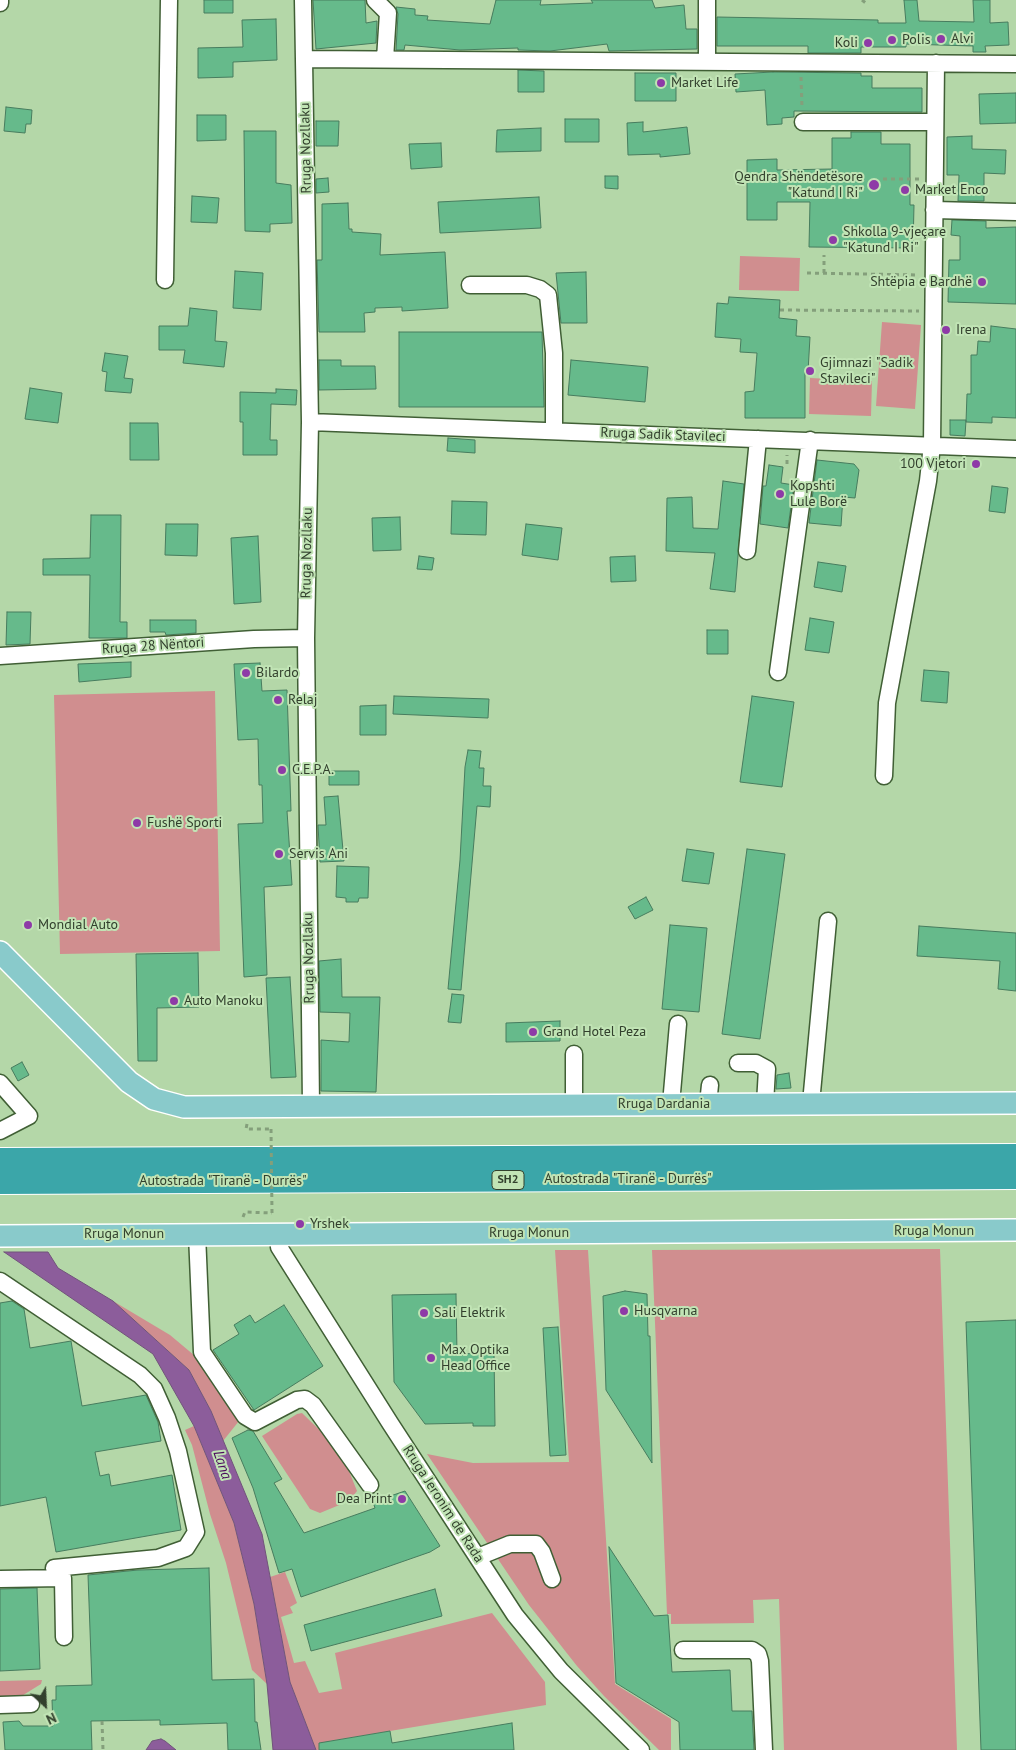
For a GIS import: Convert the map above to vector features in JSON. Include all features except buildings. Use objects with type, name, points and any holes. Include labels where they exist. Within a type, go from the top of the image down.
[{"type":"highway","name":"Autostrada \"Tiranë - Durrës\"","points":[[0,1160],[1016,1156]]},
{"type":"highway","name":"Autostrada \"Tiranë - Durrës\"","points":[[0,1182],[1016,1177]]},
{"type":"main road","name":"Rruga Dardania","points":[[0,952],[129,1082],[154,1099],[184,1107],[671,1104],[709,1094],[765,1104],[1016,1103]]},
{"type":"main road","name":"Rruga Monun","points":[[0,1236],[1016,1230]]},
{"type":"street","points":[[165,280],[169,0]]},
{"type":"street","name":"Rruga Nozllaku","points":[[303,0],[310,422],[306,638],[311,1106]]},
{"type":"street","points":[[376,0],[388,13],[385,59]]},
{"type":"street","points":[[707,0],[707,62]]},
{"type":"street","points":[[305,59],[1016,64]]},
{"type":"street","points":[[884,776],[887,703],[928,481],[932,445],[936,64]]},
{"type":"street","points":[[803,122],[935,122]]},
{"type":"street","points":[[934,210],[1016,212]]},
{"type":"street","points":[[470,285],[527,285],[540,289],[548,295],[554,353],[554,431]]},
{"type":"street","name":"Rruga Sadik Stavileci","points":[[310,422],[1016,449]]},
{"type":"street","points":[[747,551],[758,439]]},
{"type":"street","points":[[778,672],[810,440]]},
{"type":"street","name":"Rruga 28 Nëntori","points":[[0,656],[254,639],[306,638]]},
{"type":"street","points":[[811,1103],[828,921]]},
{"type":"street","points":[[671,1104],[678,1024]]},
{"type":"street","points":[[574,1054],[574,1105]]},
{"type":"street","points":[[738,1063],[756,1063],[766,1070],[765,1104]]},
{"type":"street","points":[[0,1082],[29,1116],[0,1131]]},
{"type":"street","points":[[197,1234],[202,1352],[245,1416],[256,1422],[297,1400],[305,1399],[313,1405],[370,1485]]},
{"type":"street","name":"Rruga Jeronim de Rada","points":[[278,1234],[279,1247],[390,1423],[515,1615],[542,1649],[618,1729],[641,1750]]},
{"type":"street","points":[[0,1281],[140,1375],[154,1389],[168,1418],[178,1451],[196,1532],[186,1548],[171,1555],[158,1558],[54,1568]]},
{"type":"street","points":[[478,1557],[510,1544],[536,1544],[542,1552],[552,1579]]},
{"type":"street","points":[[0,1579],[63,1578],[64,1637]]},
{"type":"street","points":[[683,1650],[752,1650],[758,1654],[760,1661],[764,1750]]},
{"type":"street","points":[[0,1705],[31,1704]]},
{"type":"path","points":[[862,0],[867,4]]},
{"type":"path","points":[[801,62],[803,122]]},
{"type":"path","points":[[883,179],[925,179]]},
{"type":"path","points":[[824,255],[824,273]]},
{"type":"path","points":[[807,273],[924,275]]},
{"type":"path","points":[[780,310],[923,312]]},
{"type":"path","points":[[787,464],[788,454]]},
{"type":"path","points":[[246,1129],[271,1129],[272,1213],[246,1212]]},
{"type":"path","points":[[102,1721],[103,1750]]},
{"type":"shaded area","points":[[740,256],[800,258],[799,291],[739,290]]},
{"type":"shaded area","points":[[882,322],[921,325],[915,409],[876,406]]},
{"type":"shaded area","points":[[810,378],[872,381],[871,416],[809,414]]},
{"type":"shaded area","name":"Fushë Sporti","points":[[215,691],[220,951],[60,954],[54,695]]},
{"type":"shaded area","points":[[940,1249],[957,1750],[784,1750],[779,1599],[753,1600],[754,1623],[671,1624],[671,1614],[667,1614],[652,1250]]},
{"type":"shaded area","points":[[555,1250],[588,1250],[615,1684],[671,1719],[671,1750],[659,1750],[604,1696],[577,1666],[529,1605],[427,1454],[473,1463],[569,1462]]},
{"type":"shaded area","points":[[113,1301],[170,1335],[201,1361],[239,1421],[223,1441],[211,1411],[189,1370]]},
{"type":"shaded area","points":[[302,1413],[341,1451],[357,1491],[349,1501],[320,1513],[310,1509],[262,1436],[297,1414]]},
{"type":"shaded area","points":[[194,1426],[234,1523],[254,1604],[267,1684],[252,1670],[226,1563],[210,1514],[192,1445],[185,1430]]},
{"type":"shaded area","points":[[285,1572],[297,1603],[290,1607],[293,1613],[281,1617],[294,1663],[305,1661],[319,1693],[342,1689],[335,1653],[492,1613],[545,1682],[546,1705],[330,1741],[331,1750],[316,1750],[290,1682],[270,1577]]},
{"type":"shaded area","points":[[42,1680],[41,1684],[20,1697],[0,1697],[0,1681]]},
{"type":"water","name":"Lana","points":[[4,1252],[48,1252],[58,1268],[113,1301],[189,1370],[211,1411],[262,1534],[290,1682],[316,1750],[273,1750],[267,1684],[254,1604],[234,1523],[194,1426],[153,1354]]},
{"type":"water","points":[[161,1739],[176,1750],[146,1750],[152,1741]]},
{"type":"place","name":"Alvi","points":[[941,39]]},
{"type":"place","name":"Polis","points":[[892,40]]},
{"type":"place","name":"Koli","points":[[868,43]]},
{"type":"place","name":"Market Life","points":[[661,83]]},
{"type":"place","name":"Qendra Shëndetësore \"Katund I Ri\"","points":[[874,185]]},
{"type":"place","name":"Market Enco","points":[[905,190]]},
{"type":"place","name":"Shkolla 9-vjeçare \"Katund I Ri\"","points":[[833,240]]},
{"type":"place","name":"Shtëpia e Bardhë","points":[[982,282]]},
{"type":"place","name":"Irena","points":[[946,330]]},
{"type":"place","name":"Gjimnazi \"Sadik Stavileci\"","points":[[810,371]]},
{"type":"place","name":"100 Vjetori","points":[[976,464]]},
{"type":"place","name":"Kopshti Lule Borë","points":[[780,494]]},
{"type":"place","name":"Bilardo","points":[[246,673]]},
{"type":"place","name":"Relaj","points":[[278,700]]},
{"type":"place","name":"C.E.P.A.","points":[[282,770]]},
{"type":"place","name":"Fushë Sporti","points":[[137,823]]},
{"type":"place","name":"Servis Ani","points":[[279,854]]},
{"type":"place","name":"Mondial Auto","points":[[28,925]]},
{"type":"place","name":"Auto Manoku","points":[[174,1001]]},
{"type":"place","name":"Grand Hotel Peza","points":[[533,1032]]},
{"type":"place","name":"Yrshek","points":[[300,1224]]},
{"type":"place","name":"Husqvarna","points":[[624,1311]]},
{"type":"place","name":"Sali Elektrik","points":[[424,1313]]},
{"type":"place","name":"Max Optika Head Office","points":[[431,1358]]},
{"type":"place","name":"Dea Print","points":[[402,1499]]}]
